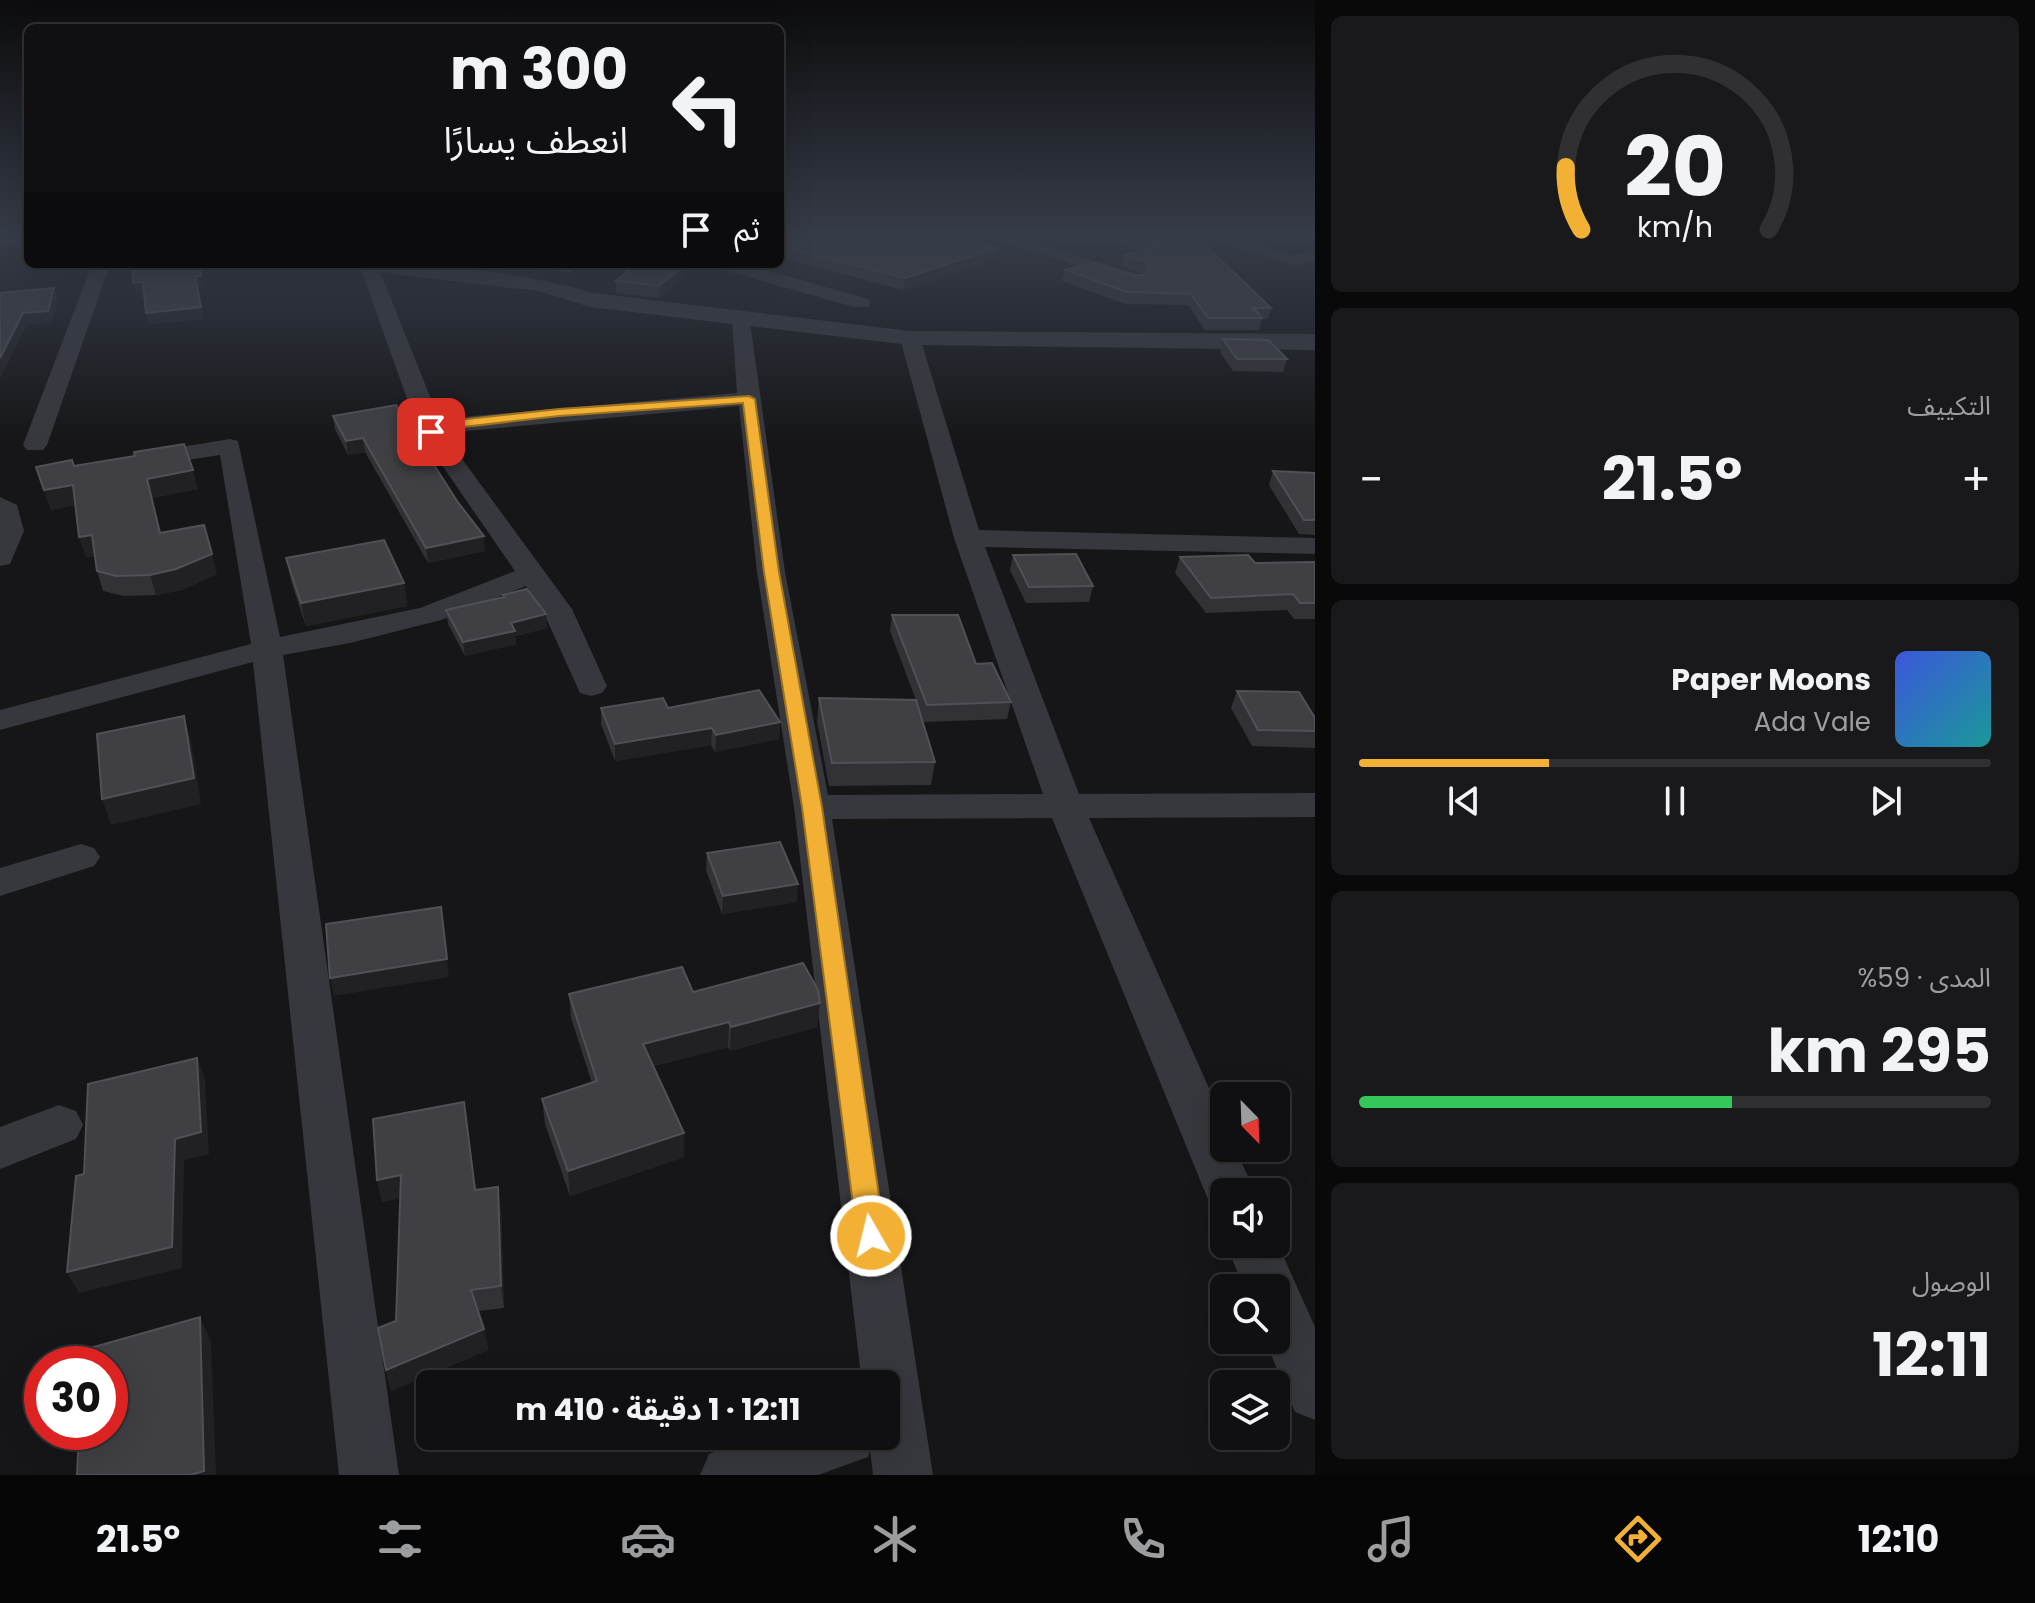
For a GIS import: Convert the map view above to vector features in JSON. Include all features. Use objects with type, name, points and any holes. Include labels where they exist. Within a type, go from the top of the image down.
[{"type":"street","points":[[35,445],[86,306]]},
{"type":"street","points":[[384,306],[431,432],[557,609],[591,686]]},
{"type":"street","points":[[637,306],[910,338],[1315,342]]},
{"type":"street","points":[[742,319],[771,572],[812,807],[870,1370]]},
{"type":"street","points":[[910,338],[968,538],[1066,807],[1224,1178]]},
{"type":"street","points":[[431,427],[622,407],[749,399]]},
{"type":"street","points":[[111,464],[230,446],[267,649],[369,1475]]},
{"type":"street","points":[[0,505],[8,511],[11,531],[0,558]]},
{"type":"street","points":[[968,538],[1312,549]]},
{"type":"street","points":[[0,720],[267,649],[350,634],[430,614],[532,574]]},
{"type":"street","points":[[812,807],[1315,805]]},
{"type":"street","points":[[0,882],[81,857]]},
{"type":"street","points":[[0,1148],[59,1125]]},
{"type":"street","points":[[1290,1316],[1315,1392]]},
{"type":"street","points":[[730,1475],[804,1450]]},
{"type":"street","points":[[889,1450],[903,1475]]},
{"type":"building","points":[[0,306],[49,306],[48,311],[23,313],[0,358]]},
{"type":"building","points":[[145,306],[201,307],[146,313]]},
{"type":"building","points":[[1199,306],[1271,308],[1253,308],[1262,318],[1208,318]]},
{"type":"building","points":[[1223,339],[1268,340],[1287,359],[1237,359]]},
{"type":"building","points":[[396,405],[457,501],[484,536],[426,548],[363,438],[346,441],[333,416]]},
{"type":"building","points":[[184,444],[193,470],[147,479],[160,533],[204,525],[212,554],[176,569],[150,575],[116,576],[97,571],[92,535],[79,537],[73,485],[44,490],[36,467],[72,460],[74,466]]},
{"type":"building","points":[[1273,471],[1315,473],[1315,520],[1304,520]]},
{"type":"building","points":[[384,540],[404,583],[301,603],[286,558]]},
{"type":"building","points":[[1076,554],[1093,586],[1029,587],[1013,555]]},
{"type":"building","points":[[1248,555],[1255,563],[1315,562],[1315,603],[1300,603],[1293,594],[1211,598],[1180,557]]},
{"type":"building","points":[[527,589],[546,614],[511,623],[515,631],[463,642],[446,610],[505,597],[503,595]]},
{"type":"building","points":[[892,615],[958,615],[976,664],[992,663],[1011,702],[927,705]]},
{"type":"building","points":[[759,690],[780,722],[716,735],[712,728],[615,744],[601,708],[663,698],[668,708]]},
{"type":"building","points":[[1237,691],[1299,692],[1315,718],[1315,731],[1258,730]]},
{"type":"building","points":[[819,698],[916,700],[935,762],[832,763]]},
{"type":"building","points":[[184,716],[194,778],[102,799],[97,734]]},
{"type":"building","points":[[780,842],[798,884],[723,896],[707,853]]},
{"type":"building","points":[[441,907],[447,959],[330,978],[326,924]]},
{"type":"building","points":[[803,963],[818,990],[820,1003],[731,1027],[729,1022],[643,1044],[684,1133],[568,1171],[542,1099],[597,1081],[569,994],[682,967],[693,992]]},
{"type":"building","points":[[197,1058],[201,1132],[175,1139],[172,1247],[67,1272],[76,1176],[84,1174],[88,1084]]},
{"type":"building","points":[[464,1102],[475,1190],[498,1187],[501,1286],[471,1290],[484,1329],[386,1370],[378,1328],[396,1321],[401,1175],[377,1180],[373,1119]]},
{"type":"building","points":[[200,1317],[204,1471],[190,1475],[77,1475],[78,1450],[128,1450],[128,1346],[97,1346]]},
{"type":"route","points":[[431,432],[431,427],[559,413],[749,399],[771,572],[812,807],[871,1236]]}]
